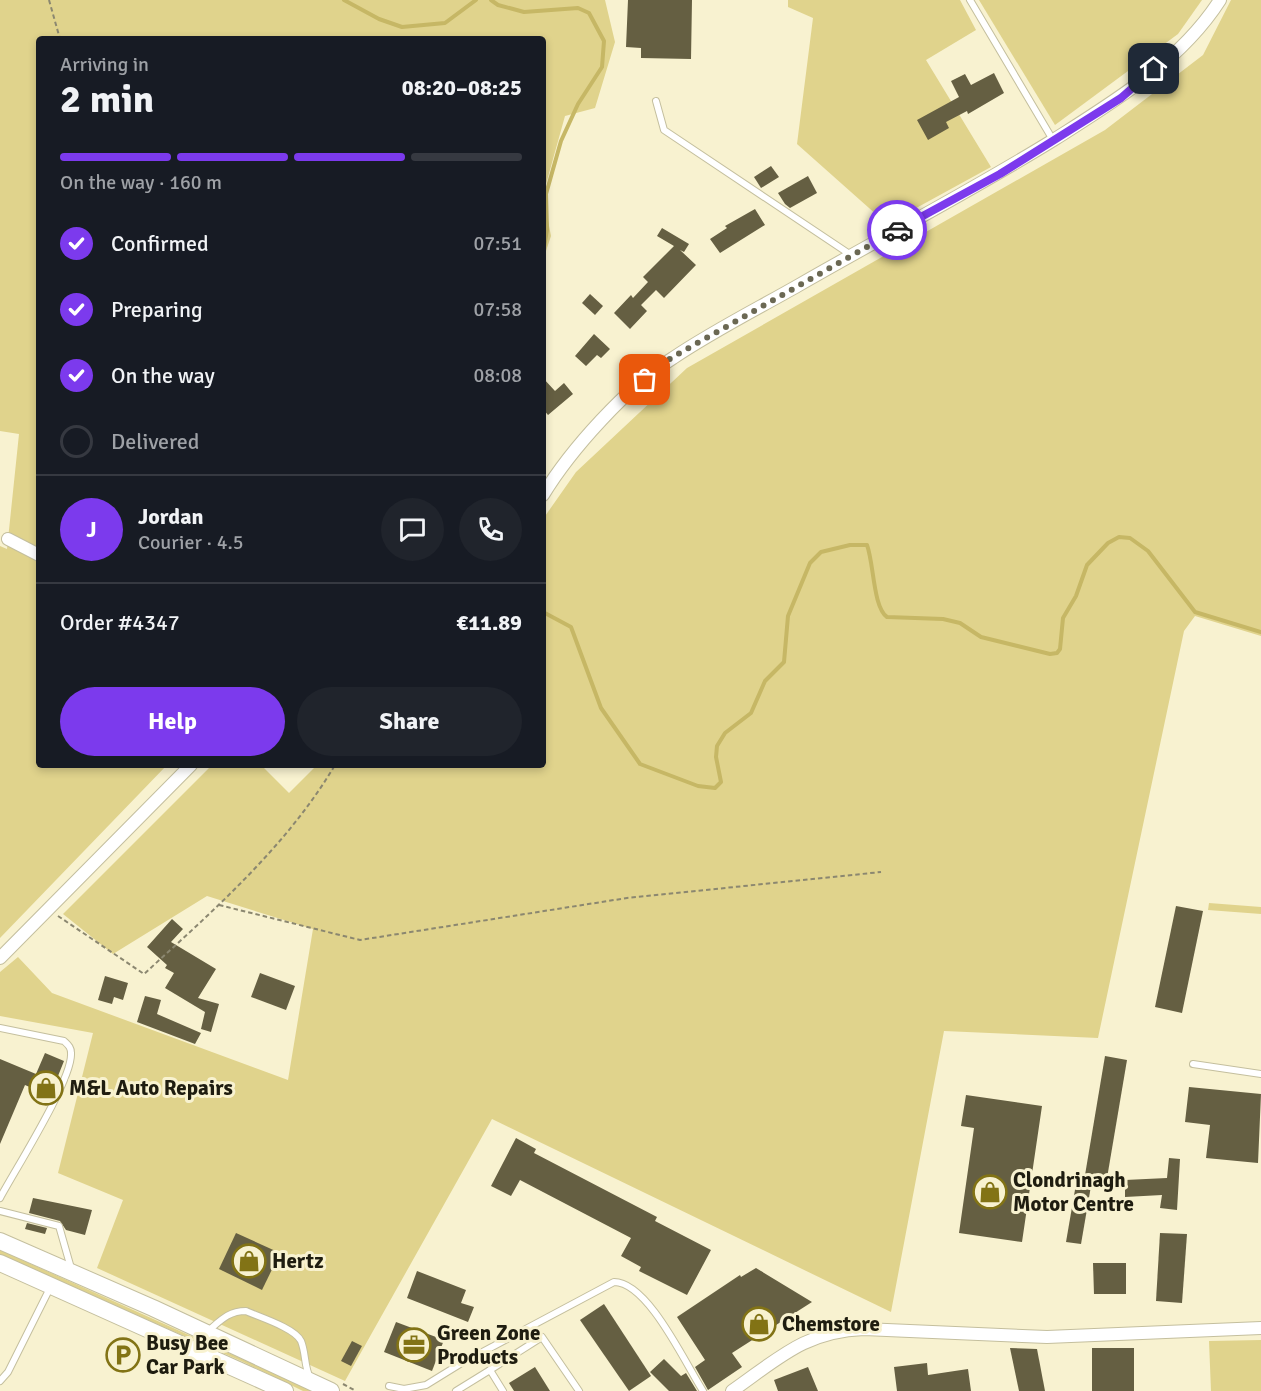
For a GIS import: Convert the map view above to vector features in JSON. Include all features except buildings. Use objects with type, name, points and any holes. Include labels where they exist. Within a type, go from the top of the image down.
[{"type":"main road","points":[[0,1241],[330,1386]]},
{"type":"main road","points":[[0,1263],[285,1391]]},
{"type":"street","points":[[546,490],[561,465],[633,390],[671,358],[851,255],[1000,174],[1121,98],[1203,26],[1220,0]]},
{"type":"street","points":[[8,540],[36,554]]},
{"type":"street","points":[[0,958],[188,768]]},
{"type":"street","points":[[732,1391],[793,1347],[836,1330],[864,1329],[1047,1337],[1261,1328]]},
{"type":"lane","points":[[970,0],[1053,140]]},
{"type":"lane","points":[[656,101],[664,130],[851,255]]},
{"type":"lane","points":[[0,1028],[64,1041],[70,1046],[71,1054],[56,1098],[0,1198]]},
{"type":"lane","points":[[1194,1064],[1261,1074]]},
{"type":"lane","points":[[0,1211],[59,1226],[73,1273]]},
{"type":"lane","points":[[389,1386],[404,1389],[426,1385],[460,1364],[614,1282],[622,1282],[633,1287],[646,1300],[703,1391]]},
{"type":"lane","points":[[0,1381],[8,1372],[51,1285]]},
{"type":"lane","points":[[207,1333],[225,1315],[246,1311],[292,1331],[300,1339],[305,1368],[330,1386]]},
{"type":"lane","points":[[456,1391],[542,1337],[579,1391]]},
{"type":"lane","points":[[490,1370],[503,1391]]},
{"type":"path","points":[[49,0],[59,36]]},
{"type":"path","points":[[48,909],[144,974],[219,905],[313,802],[334,768]]},
{"type":"path","points":[[219,905],[360,940],[627,898],[881,872]]},
{"type":"path","points":[[330,1386],[356,1391]]},
{"type":"shaded area","points":[[0,0],[605,0],[615,42],[595,108],[565,116],[546,184],[546,36],[36,36],[36,768],[164,768],[0,938],[0,546],[7,549],[19,434],[0,431]]},
{"type":"shaded area","points":[[788,0],[960,0],[976,30],[926,60],[991,167],[887,224],[797,144],[813,18],[788,7]]},
{"type":"shaded area","points":[[979,0],[1202,0],[1178,34],[1055,125]]},
{"type":"shaded area","points":[[1231,0],[1261,0],[1261,636],[1195,616],[1184,631],[1098,1038],[944,1031],[891,1312],[492,1119],[345,1381],[97,1268],[123,1200],[58,1173],[93,1033],[0,1016],[0,972],[18,957],[52,993],[288,1080],[313,929],[207,896],[113,954],[63,914],[209,768],[264,768],[289,793],[314,768],[546,768],[546,515],[576,472],[687,368],[1105,130],[1203,55]]},
{"type":"shaded area","points":[[546,210],[551,236],[546,251]]},
{"type":"shaded area","points":[[1209,903],[1261,907],[1261,914],[1208,910]]},
{"type":"shaded area","points":[[0,1250],[313,1391],[303,1391],[241,1361],[0,1255]]},
{"type":"shaded area","points":[[1261,1340],[1261,1391],[1211,1391],[1209,1341]]},
{"type":"waterway","points":[[344,0],[379,19],[402,27],[445,23],[476,0]]},
{"type":"waterway","points":[[491,0],[498,5],[524,12],[578,8],[589,13],[604,41],[602,67],[578,104],[561,141],[546,194]]},
{"type":"waterway","points":[[546,194],[546,236]]},
{"type":"waterway","points":[[546,614],[571,627],[601,708],[640,764],[698,786],[715,788],[721,782],[716,757],[717,746],[725,733],[751,713],[765,681],[784,662],[788,616],[810,563],[821,552],[850,545],[867,545],[876,595],[882,612],[887,617],[943,619],[960,623],[981,637],[1050,654],[1057,653],[1060,649],[1063,618],[1076,596],[1087,565],[1108,543],[1119,537],[1130,538],[1148,551],[1195,612],[1261,632]]},
{"type":"way so far","points":[[645,380],[671,358],[897,230]]},
{"type":"place","name":"M&L Auto Repairs","points":[[46,1088]]},
{"type":"place","name":"Clondrinagh Motor Centre","points":[[990,1192]]},
{"type":"place","name":"Hertz","points":[[249,1261]]},
{"type":"place","name":"Chemstore","points":[[759,1324]]},
{"type":"place","name":"Green Zone Products","points":[[414,1345]]},
{"type":"place","name":"Busy Bee Car Park","points":[[123,1355]]},
{"type":"route","points":[[897,230],[1000,174],[1121,98],[1154,69]]}]
